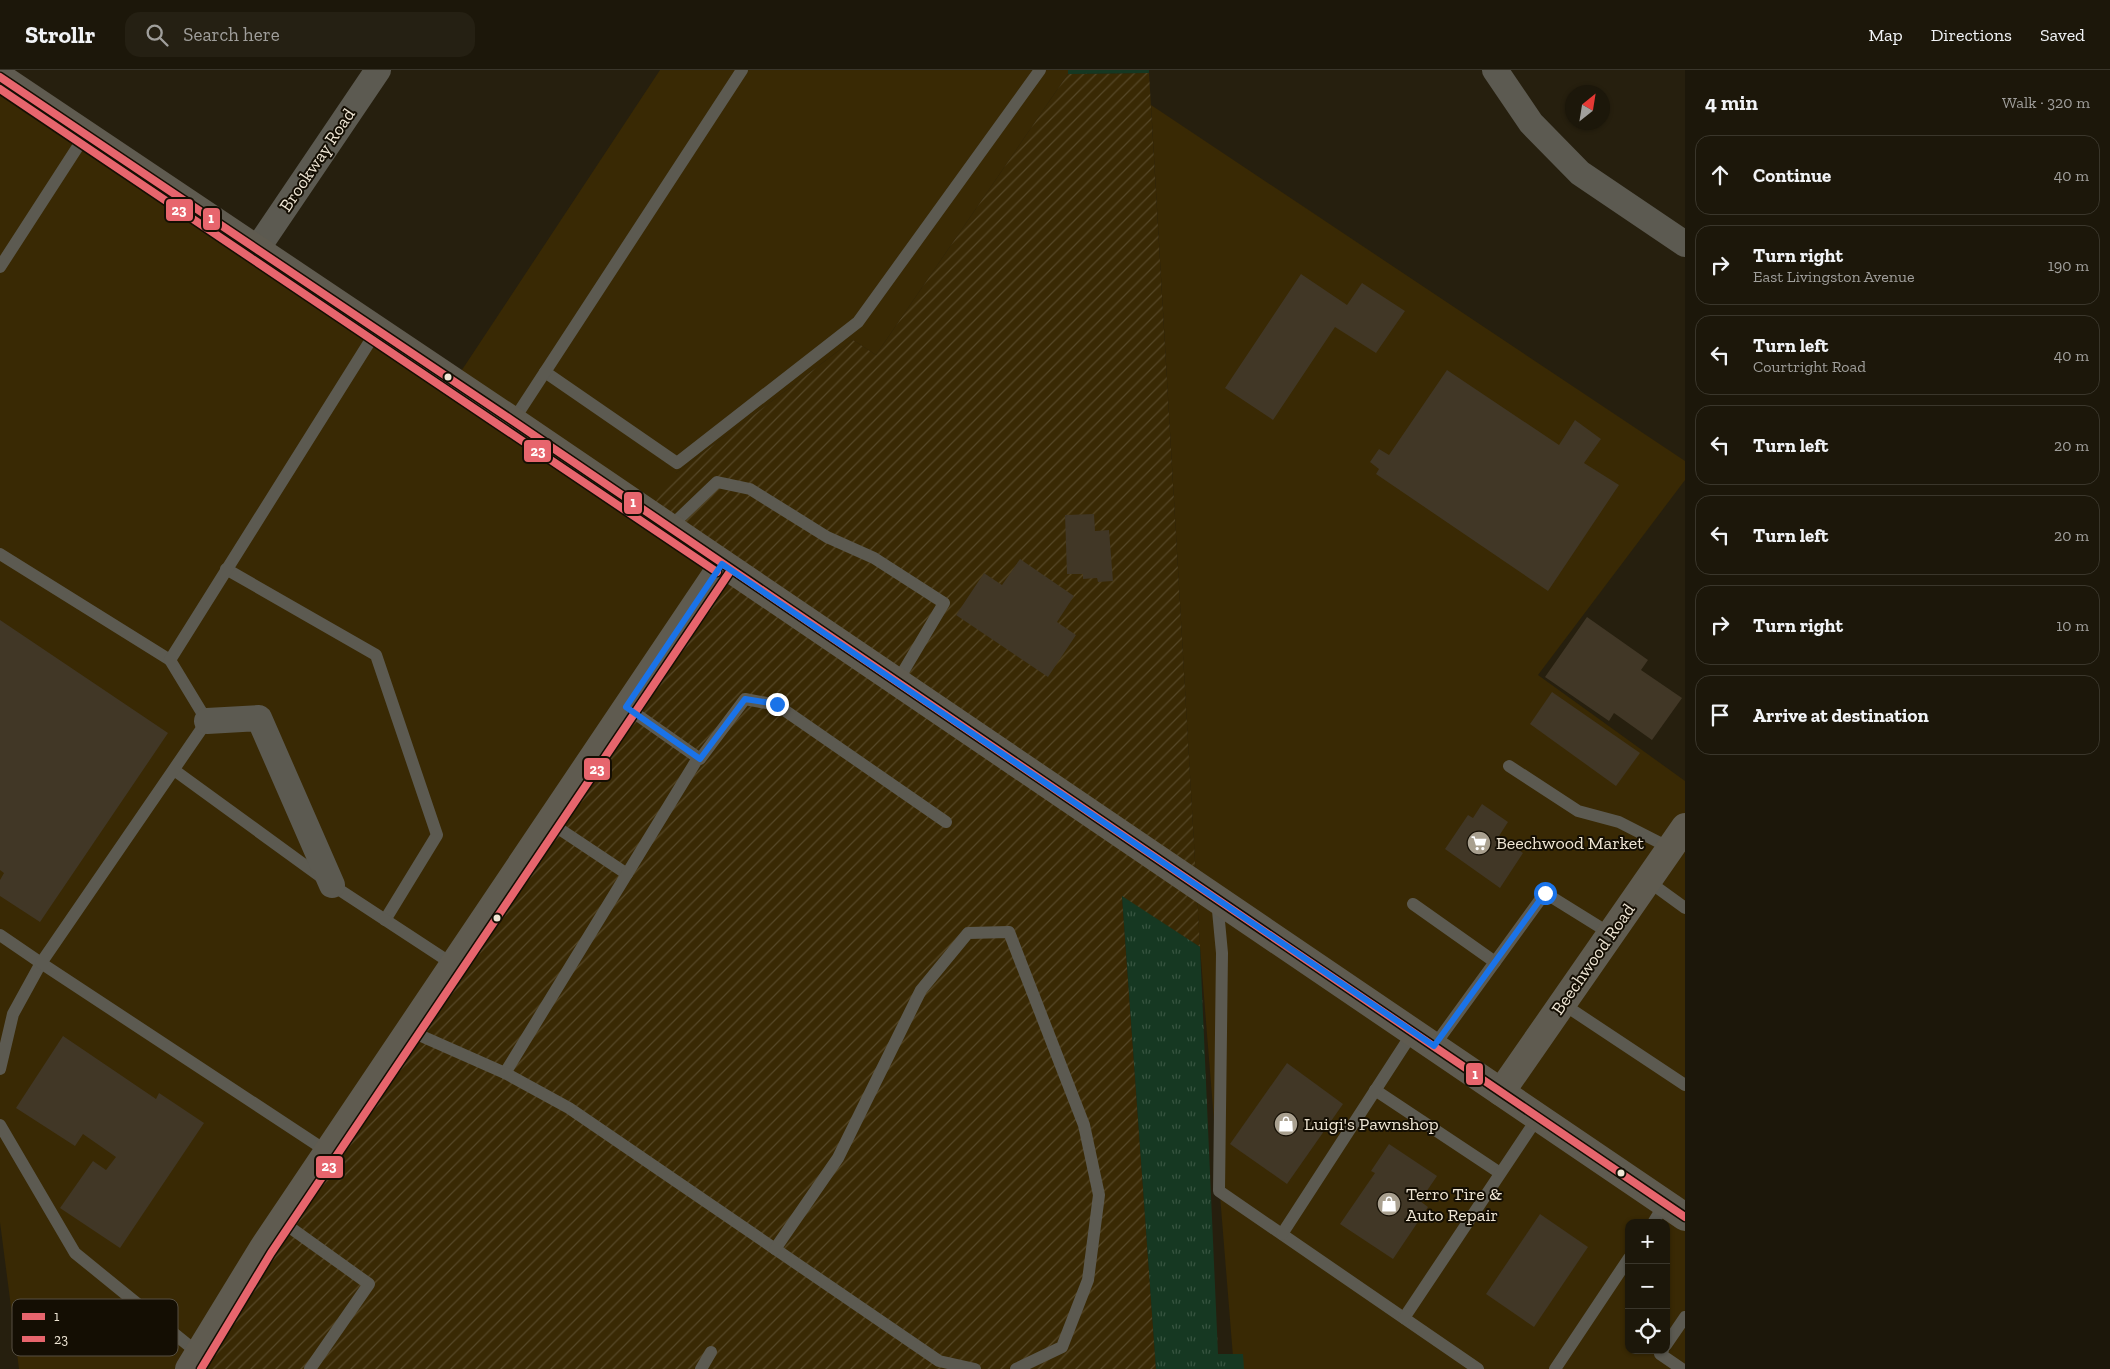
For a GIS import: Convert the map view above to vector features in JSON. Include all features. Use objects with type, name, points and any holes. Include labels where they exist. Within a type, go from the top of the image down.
[{"type":"main road","points":[[0,77],[513,421],[1538,1117],[1668,1214]]},
{"type":"main road","points":[[193,1361],[281,1221],[722,564]]},
{"type":"main road","name":"Beechwood Road","points":[[1501,1092],[1678,837]]},
{"type":"street","name":"Brookway Road","points":[[257,249],[378,70]]},
{"type":"street","points":[[1495,70],[1531,123],[1580,173],[1685,244]]},
{"type":"street","points":[[207,721],[259,718],[332,885]]},
{"type":"lane","points":[[513,421],[742,70]]},
{"type":"lane","points":[[545,372],[677,463],[858,322],[1040,70]]},
{"type":"lane","points":[[0,267],[86,134]]},
{"type":"lane","points":[[170,660],[377,330]]},
{"type":"lane","points":[[669,528],[716,482],[750,489],[827,537],[874,558],[944,603],[897,682]]},
{"type":"lane","points":[[0,554],[170,660],[207,721],[42,963],[13,1014],[0,1069]]},
{"type":"lane","points":[[226,569],[376,655],[437,835],[385,920]]},
{"type":"lane","points":[[505,1074],[698,758],[700,759],[745,699],[777,704],[946,822]]},
{"type":"lane","points":[[626,707],[698,758]]},
{"type":"lane","points":[[1509,766],[1578,811],[1678,837]]},
{"type":"lane","points":[[174,770],[332,885],[454,965]]},
{"type":"lane","points":[[549,822],[627,874]]},
{"type":"lane","points":[[1648,881],[1685,908]]},
{"type":"lane","points":[[1282,1234],[1375,1090],[1495,962],[1545,893],[1611,934]]},
{"type":"lane","points":[[1216,899],[1222,953],[1219,1190],[1478,1369]]},
{"type":"lane","points":[[1413,904],[1495,962]]},
{"type":"lane","points":[[775,1249],[838,1158],[921,990],[968,933],[1009,932],[1084,1125],[1099,1195],[1088,1280],[1062,1347],[1016,1369]]},
{"type":"lane","points":[[0,935],[328,1152]]},
{"type":"lane","points":[[1562,1004],[1685,1086]]},
{"type":"lane","points":[[410,1031],[505,1074],[569,1108],[939,1361],[974,1369]]},
{"type":"lane","points":[[1375,1090],[1500,1173]]},
{"type":"lane","points":[[1404,1318],[1538,1117]]},
{"type":"lane","points":[[0,1125],[75,1253],[125,1299]]},
{"type":"lane","points":[[281,1221],[369,1284],[310,1369]]},
{"type":"lane","points":[[1555,1369],[1625,1264]]},
{"type":"lane","points":[[1670,1339],[1685,1317]]},
{"type":"lane","points":[[178,1347],[193,1361]]},
{"type":"lane","points":[[701,1369],[711,1352]]},
{"type":"lane","points":[[1660,1354],[1682,1369]]},
{"type":"shaded area","points":[[660,70],[1068,70],[1068,74],[876,355],[853,340],[676,473],[720,564],[187,1369],[19,1369],[17,1356],[178,1356],[178,1299],[12,1299],[12,1315],[0,1222],[0,76],[454,382]]},
{"type":"shaded area","points":[[1149,73],[1200,947],[1122,897],[1156,1369],[187,1369],[720,565],[647,514],[676,473],[853,340],[876,355],[1068,74]]},
{"type":"shaded area","points":[[1151,105],[1685,461],[1685,480],[1538,675],[1685,781],[1685,1369],[1234,1369],[1200,947]]},
{"type":"green space","points":[[1068,70],[1149,70],[1149,73],[1068,74]]},
{"type":"green space","points":[[1122,896],[1200,947],[1218,1354],[1243,1354],[1244,1369],[1156,1369]]},
{"type":"building","points":[[1301,274],[1347,305],[1362,283],[1405,311],[1376,353],[1335,327],[1273,420],[1225,388]]},
{"type":"building","points":[[1447,370],[1559,445],[1575,420],[1601,439],[1584,463],[1619,485],[1548,591],[1376,474],[1379,469],[1370,462],[1379,449],[1389,455]]},
{"type":"building","points":[[1094,514],[1095,531],[1109,530],[1113,581],[1098,582],[1097,578],[1083,579],[1083,574],[1067,574],[1065,515]]},
{"type":"building","points":[[1020,559],[1074,596],[1057,622],[1076,635],[1048,677],[956,615],[984,573],[1002,585]]},
{"type":"building","points":[[1587,617],[1648,660],[1641,670],[1682,698],[1652,740],[1614,713],[1609,721],[1545,677]]},
{"type":"building","points":[[0,620],[168,733],[40,922],[0,896],[0,880],[4,873],[0,870]]},
{"type":"building","points":[[1552,692],[1640,753],[1616,786],[1530,724]]},
{"type":"building","name":"Beechwood Market","points":[[1482,804],[1508,822],[1499,836],[1523,853],[1500,888],[1445,849],[1468,815],[1473,818]]},
{"type":"building","points":[[63,1036],[156,1099],[159,1093],[204,1123],[120,1248],[60,1208],[93,1161],[106,1170],[116,1157],[83,1134],[75,1146],[16,1108]]},
{"type":"building","name":"Luigi's Pawnshop","points":[[1287,1063],[1343,1104],[1287,1184],[1230,1144]]},
{"type":"building","name":"Terro Tire & Auto Repair","points":[[1389,1144],[1437,1176],[1420,1201],[1428,1207],[1393,1259],[1340,1224],[1375,1173],[1371,1171]]},
{"type":"building","points":[[1540,1214],[1588,1247],[1534,1327],[1486,1294]]},
{"type":"transit line","name":"1","points":[[0,77],[513,421],[1685,1217]]},
{"type":"transit line","name":"23","points":[[0,89],[717,572]]},
{"type":"transit line","name":"23","points":[[201,1369],[271,1253],[731,570]]},
{"type":"place","name":"Beechwood Market","points":[[1479,843]]},
{"type":"place","name":"Luigi's Pawnshop","points":[[1286,1124]]},
{"type":"place","name":"Terro Tire & Auto Repair","points":[[1389,1204]]},
{"type":"route","points":[[777,704],[745,699],[700,759],[626,707],[722,564],[1434,1046],[1545,893]]}]
